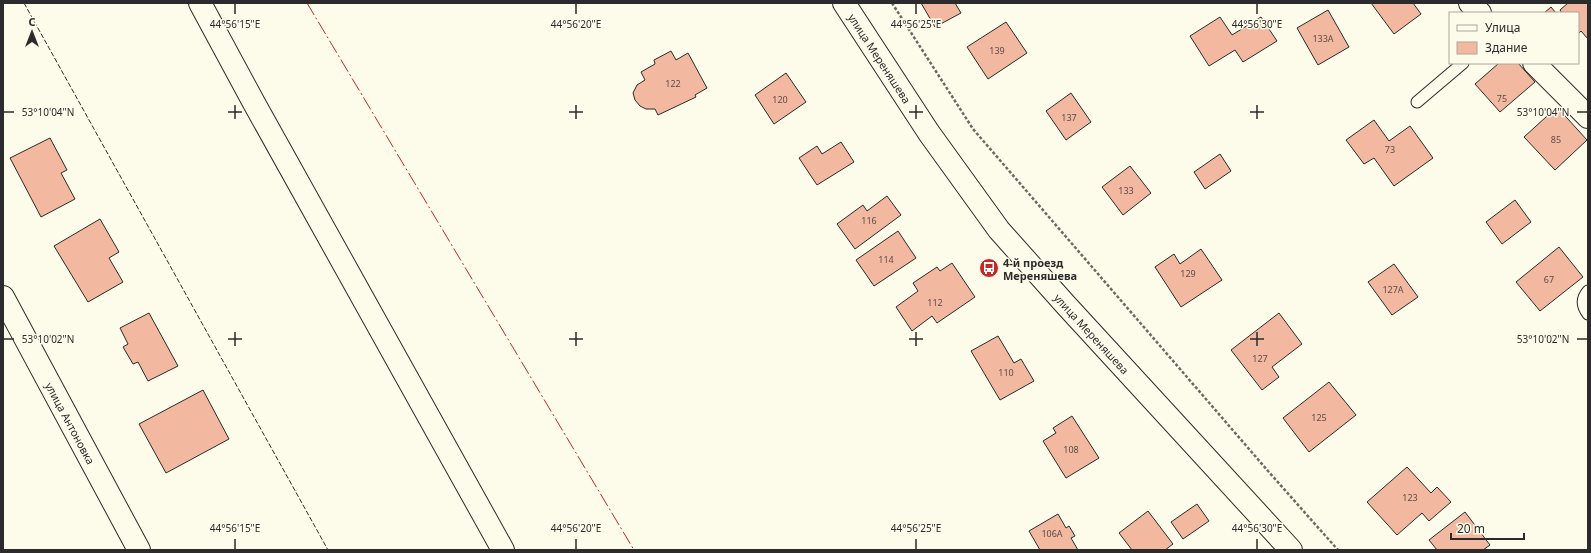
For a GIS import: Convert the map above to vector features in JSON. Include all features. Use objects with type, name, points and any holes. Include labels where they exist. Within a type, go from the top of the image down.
[{"type":"street","points":[[200,3],[254,103],[503,550]]},
{"type":"street","name":"улица Мереняшева","points":[[844,3],[929,133],[999,230],[1291,550]]},
{"type":"street","points":[[1470,3],[1479,12]]},
{"type":"street","points":[[1535,64],[1588,117]]},
{"type":"street","name":"улица Антоновка","points":[[3,297],[139,550]]},
{"type":"lane","points":[[1417,102],[1462,64]]},
{"type":"lane","points":[[1588,290],[1583,298],[1583,304],[1588,314]]},
{"type":"path","points":[[892,3],[973,129],[1338,550]]},
{"type":"building","points":[[921,3],[955,3],[961,13],[935,27]]},
{"type":"building","points":[[1371,3],[1413,3],[1421,14],[1394,34]]},
{"type":"building","points":[[1568,3],[1588,3],[1588,39],[1581,31],[1579,33],[1579,12],[1561,12],[1560,10]]},
{"type":"building","points":[[1551,7],[1555,12],[1545,12]]},
{"type":"building","points":[[1328,10],[1349,47],[1318,65],[1297,28]]},
{"type":"building","points":[[1220,17],[1232,35],[1261,17],[1277,41],[1243,62],[1235,50],[1209,66],[1190,36]]},
{"type":"building","points":[[1006,22],[1027,53],[988,79],[967,47]]},
{"type":"building","points":[[671,51],[676,60],[688,53],[707,88],[695,95],[696,97],[658,115],[655,109],[646,109],[640,106],[635,100],[633,93],[637,85],[645,80],[641,72],[655,64],[654,60]]},
{"type":"building","points":[[1498,64],[1519,64],[1535,82],[1500,112],[1475,84]]},
{"type":"building","points":[[786,73],[806,102],[774,124],[755,95]]},
{"type":"building","points":[[1071,93],[1091,122],[1066,140],[1046,111]]},
{"type":"building","points":[[1557,107],[1587,140],[1555,170],[1524,137]]},
{"type":"building","points":[[1374,120],[1389,141],[1410,126],[1433,158],[1394,186],[1374,158],[1364,164],[1346,140]]},
{"type":"building","points":[[50,138],[67,170],[61,173],[75,199],[41,217],[10,158]]},
{"type":"building","points":[[841,142],[854,162],[817,185],[799,158],[817,146],[822,154]]},
{"type":"building","points":[[1220,154],[1231,171],[1205,189],[1194,172]]},
{"type":"building","points":[[1130,166],[1151,193],[1123,215],[1102,187]]},
{"type":"building","points":[[887,196],[901,215],[855,249],[837,224],[863,205],[867,211]]},
{"type":"building","points":[[1515,200],[1531,222],[1502,244],[1486,222]]},
{"type":"building","points":[[100,219],[119,252],[109,258],[123,282],[88,302],[54,246]]},
{"type":"building","points":[[898,231],[916,258],[874,286],[856,260]]},
{"type":"building","points":[[1559,247],[1583,277],[1540,311],[1516,282]]},
{"type":"building","points":[[1201,249],[1222,280],[1181,307],[1155,267],[1174,254],[1180,264]]},
{"type":"building","points":[[952,263],[975,297],[937,323],[932,316],[912,331],[896,307],[918,291],[913,283],[937,267],[940,271]]},
{"type":"building","points":[[1394,264],[1418,297],[1392,315],[1368,282]]},
{"type":"building","points":[[149,313],[178,366],[148,381],[138,362],[133,364],[123,347],[128,344],[120,328]]},
{"type":"building","points":[[1279,313],[1302,344],[1272,367],[1279,377],[1262,390],[1231,350]]},
{"type":"building","points":[[998,336],[1014,363],[1021,359],[1034,381],[1000,400],[971,351]]},
{"type":"building","points":[[1329,382],[1356,415],[1309,452],[1283,418]]},
{"type":"building","points":[[203,390],[229,439],[166,473],[139,424]]},
{"type":"building","points":[[1072,416],[1099,458],[1066,478],[1043,441],[1056,433],[1053,428]]},
{"type":"building","points":[[1407,467],[1431,493],[1437,487],[1451,502],[1429,521],[1422,513],[1397,535],[1367,502]]},
{"type":"building","points":[[1197,504],[1209,521],[1183,539],[1171,522]]},
{"type":"building","points":[[1148,511],[1173,544],[1165,550],[1132,550],[1119,533]]},
{"type":"building","points":[[1465,512],[1490,545],[1483,550],[1437,550],[1429,540]]},
{"type":"building","points":[[1058,514],[1066,528],[1069,526],[1075,536],[1071,538],[1078,550],[1040,550],[1029,531]]},
{"type":"fence","points":[[24,3],[328,550]]},
{"type":"power","points":[[307,3],[634,550]]},
{"type":"place","name":"4-й проезд Мереняшева","points":[[989,268]]}]
